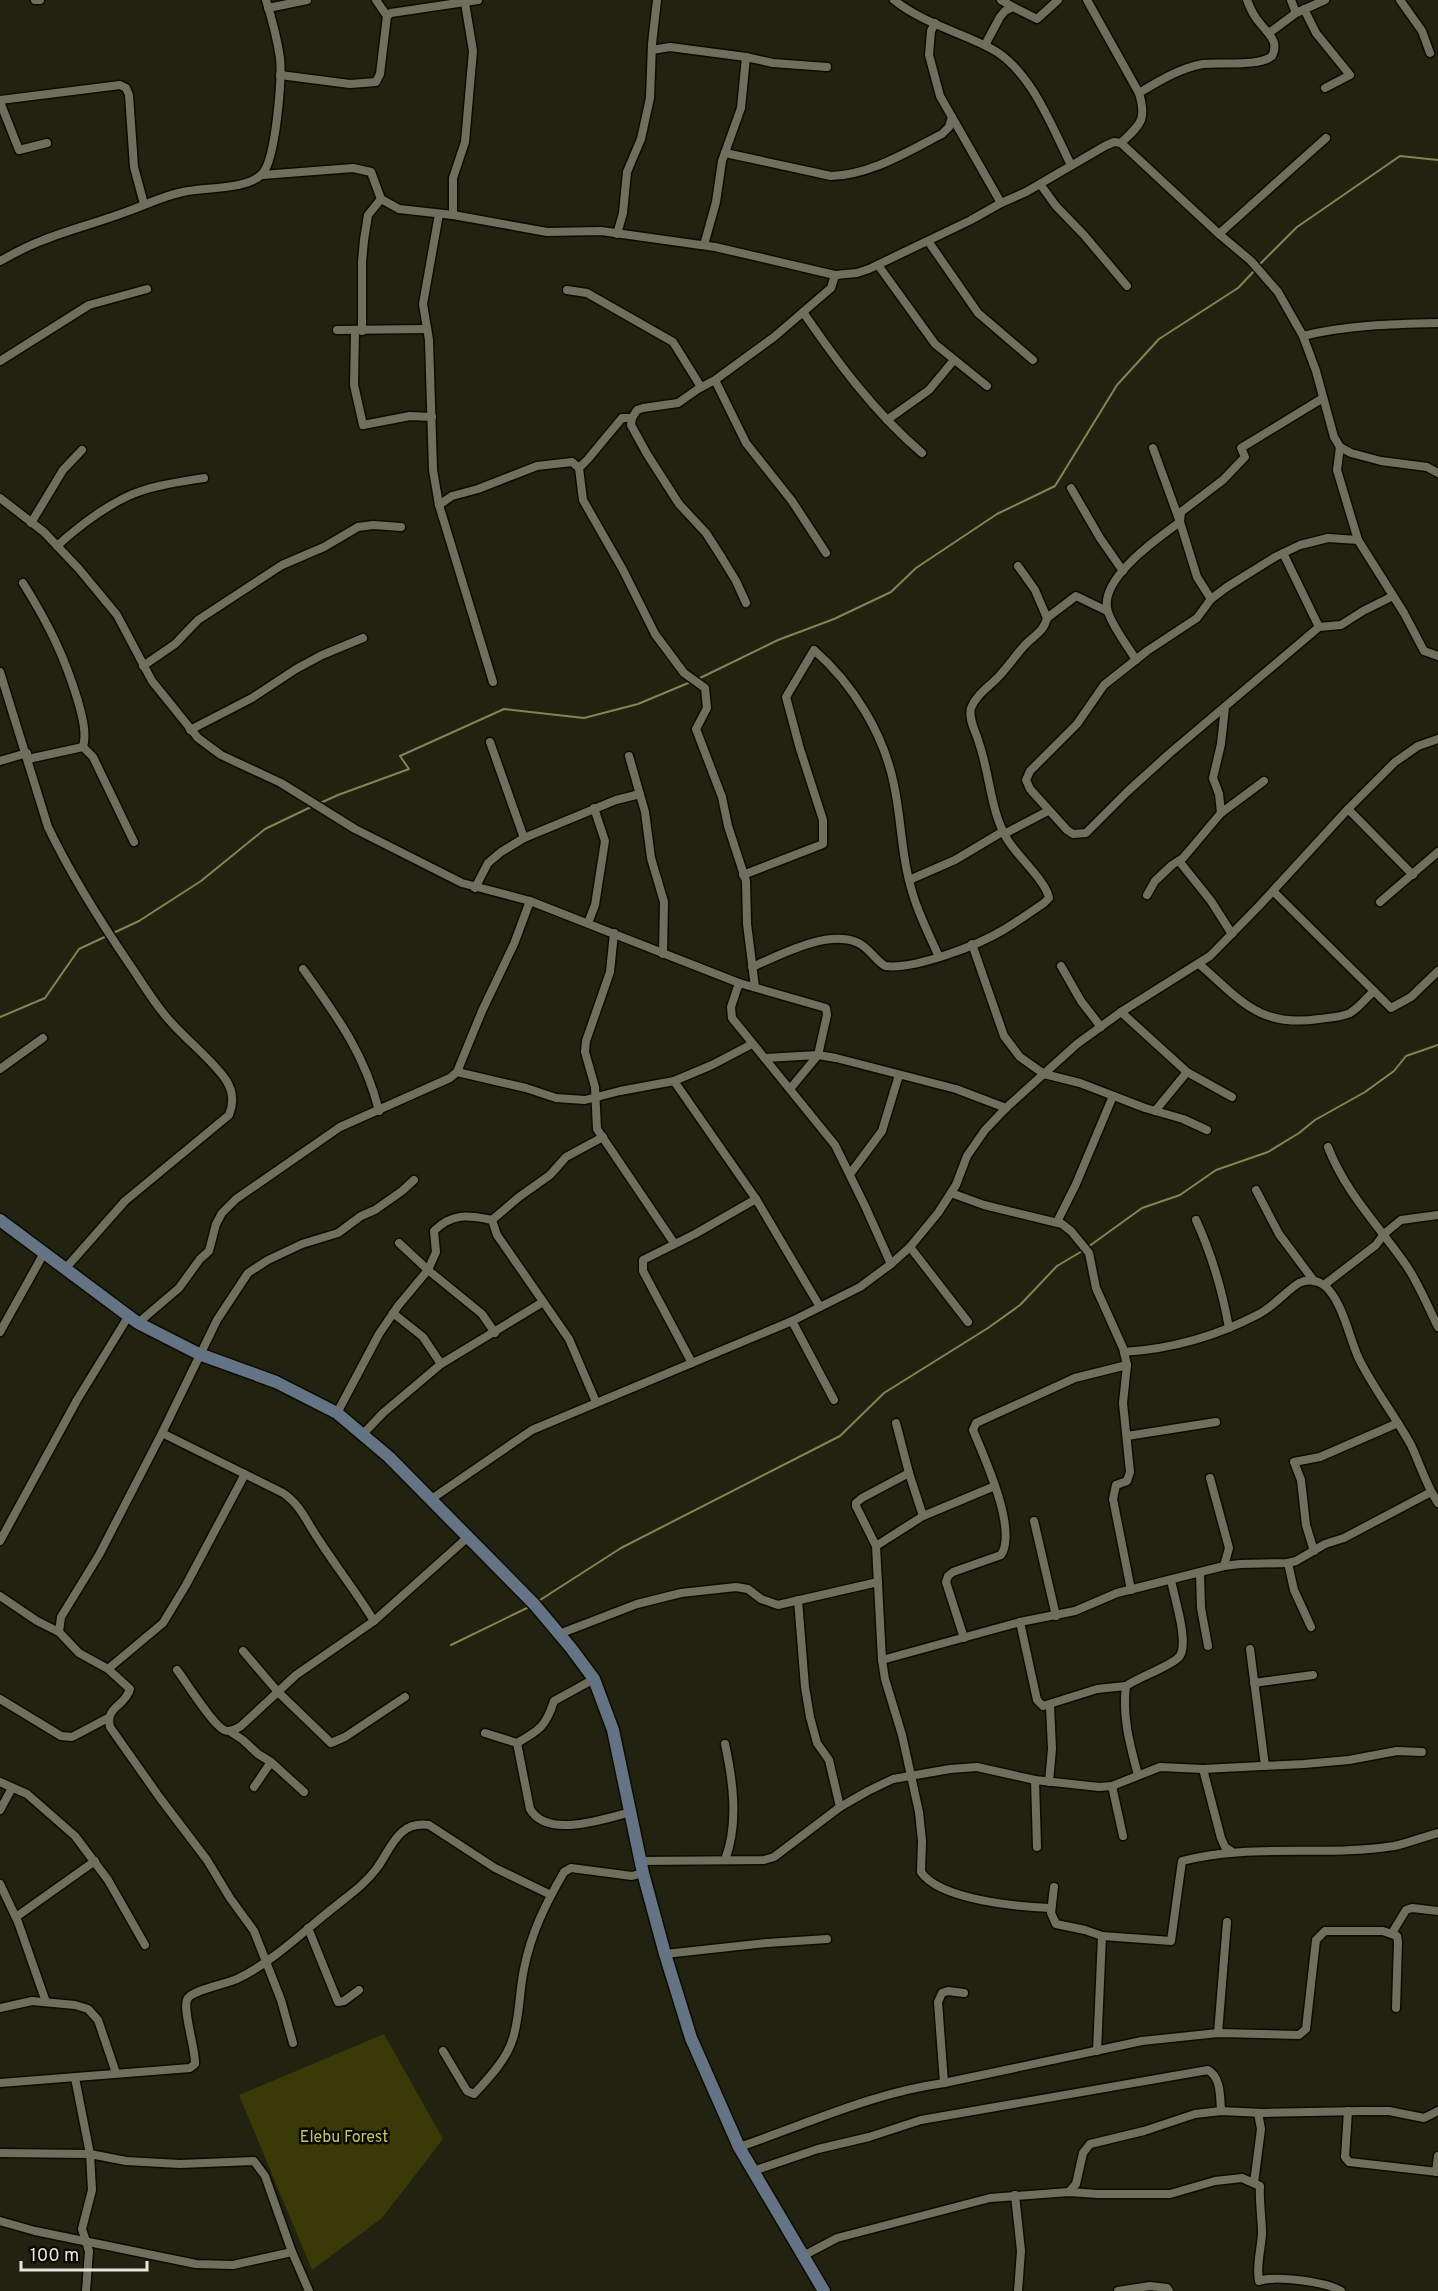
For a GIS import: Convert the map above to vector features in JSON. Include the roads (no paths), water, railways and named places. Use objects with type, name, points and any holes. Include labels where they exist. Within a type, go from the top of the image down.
[{"type":"main road","points":[[0,1220],[133,1320],[199,1354],[276,1382],[337,1413],[363,1434],[534,1604],[594,1679],[613,1730],[642,1867],[665,1954],[691,2038],[739,2147],[824,2291]]},
{"type":"street","points":[[35,0],[40,0]]},
{"type":"street","points":[[262,175],[271,153],[280,75],[275,30],[267,4],[307,0]]},
{"type":"street","points":[[280,75],[350,84],[376,82],[380,74],[387,16],[376,0]]},
{"type":"street","points":[[387,16],[402,10],[478,0]]},
{"type":"street","points":[[617,234],[623,213],[627,172],[645,122],[650,98],[657,0]]},
{"type":"street","points":[[894,0],[915,14],[1001,55],[1016,69],[1041,105],[1071,165]]},
{"type":"street","points":[[1001,0],[1037,19],[1058,0]]},
{"type":"street","points":[[1087,0],[1139,93],[1143,114],[1141,122],[1122,143]]},
{"type":"street","points":[[1139,93],[1182,70],[1202,64],[1261,62],[1269,59],[1275,53],[1275,46],[1247,0]]},
{"type":"street","points":[[1291,0],[1350,75],[1324,88]]},
{"type":"street","points":[[1269,33],[1300,11],[1325,0]]},
{"type":"street","points":[[1400,0],[1422,31],[1430,53]]},
{"type":"street","points":[[453,215],[453,178],[465,142],[473,51],[465,3]]},
{"type":"street","points":[[984,45],[1000,17],[1013,7]]},
{"type":"street","points":[[936,23],[931,31],[929,55],[940,96],[1001,203]]},
{"type":"street","points":[[652,50],[670,47],[773,63],[827,67]]},
{"type":"street","points":[[704,245],[716,202],[724,153],[741,108],[746,57]]},
{"type":"street","points":[[46,143],[19,150],[0,101],[120,86],[126,88],[129,95],[134,167],[144,204]]},
{"type":"street","points":[[724,153],[831,176],[848,176],[872,168],[942,134],[949,127],[952,117]]},
{"type":"street","points":[[1219,234],[1326,138]]},
{"type":"street","points":[[0,261],[39,241],[185,191],[251,181],[262,175],[353,168],[370,172],[381,199],[399,209],[453,215],[547,232],[583,231],[704,245],[835,274],[857,273],[928,241],[1040,184],[1105,146],[1114,142],[1122,143],[1251,261],[1278,292],[1303,336],[1316,371],[1334,437],[1340,447],[1351,453],[1381,461],[1427,467],[1438,473]]},
{"type":"street","points":[[1040,184],[1056,206],[1127,286]]},
{"type":"street","points":[[381,199],[368,214],[362,262],[354,385],[363,425],[410,416],[432,417]]},
{"type":"street","points":[[439,214],[423,304],[427,329],[433,470],[440,505],[493,682]]},
{"type":"street","points":[[928,241],[978,313],[1033,360]]},
{"type":"street","points":[[878,265],[935,344],[987,386]]},
{"type":"street","points":[[746,603],[736,581],[706,533],[679,504],[647,454],[631,425],[632,418],[634,413],[643,408],[678,403],[715,380],[774,337],[831,288],[835,274]]},
{"type":"street","points":[[0,361],[90,305],[147,289]]},
{"type":"street","points":[[567,290],[587,293],[673,342],[701,387]]},
{"type":"street","points":[[803,312],[828,349],[887,420],[922,453]]},
{"type":"street","points":[[1303,336],[1362,326],[1438,323]]},
{"type":"street","points":[[337,330],[427,329]]},
{"type":"street","points":[[887,420],[929,390],[954,360]]},
{"type":"street","points":[[715,380],[746,443],[792,501],[826,553]]},
{"type":"street","points":[[1107,611],[1107,597],[1133,558],[1179,522],[1181,512],[1222,480],[1245,458],[1241,448],[1323,398]]},
{"type":"street","points":[[579,468],[622,418],[632,418]]},
{"type":"street","points":[[1340,447],[1338,471],[1358,540],[1394,596],[1424,651],[1438,656]]},
{"type":"street","points":[[1153,448],[1197,577],[1210,599]]},
{"type":"street","points":[[31,523],[63,470],[82,450]]},
{"type":"street","points":[[440,505],[452,496],[478,489],[537,466],[572,462],[579,468],[583,500],[623,570],[655,634],[684,673],[705,688],[707,708],[696,729],[722,797],[747,891],[747,924],[755,987]]},
{"type":"street","points":[[57,546],[81,524],[142,490],[204,478]]},
{"type":"street","points":[[1071,488],[1100,538],[1123,571]]},
{"type":"street","points":[[0,498],[44,532],[117,615],[152,681],[190,730],[221,755],[281,783],[355,829],[475,888],[505,893],[530,901],[739,983],[826,1008],[827,1015],[818,1055],[790,1089]]},
{"type":"street","points":[[143,666],[175,644],[198,620],[282,565],[324,547],[358,527],[373,525],[401,527]]},
{"type":"street","points":[[1358,540],[1328,538],[1300,545],[1248,572],[1210,599],[1197,618],[1136,660],[1104,686],[1077,724],[1030,771],[1026,780],[1028,785],[1048,811],[1073,834],[1086,833],[1133,787],[1319,627],[1341,625],[1394,596]]},
{"type":"street","points":[[1283,553],[1319,627]]},
{"type":"street","points":[[1018,566],[1035,590],[1047,618]]},
{"type":"street","points":[[23,583],[44,617],[66,663],[84,727],[83,747],[93,757],[134,842]]},
{"type":"street","points":[[752,967],[808,943],[831,940],[855,941],[885,966],[908,966],[939,957],[1003,931],[1044,903],[1049,898],[1046,888],[1015,853],[1003,833],[991,793],[988,772],[970,716],[972,706],[1025,645],[1044,627],[1047,618],[1076,596],[1107,611],[1136,660]]},
{"type":"street","points":[[190,730],[252,698],[322,655],[363,638]]},
{"type":"street","points":[[743,875],[823,844],[824,820],[800,749],[786,697],[814,650],[829,663],[861,707],[883,743],[895,786],[899,830],[914,902],[939,957]]},
{"type":"street","points":[[0,672],[48,827],[105,928],[162,1011],[183,1036],[212,1064],[226,1081],[232,1094],[229,1115],[124,1201],[66,1269]]},
{"type":"street","points":[[1221,813],[1219,794],[1213,778],[1221,744],[1225,708]]},
{"type":"street","points":[[430,1500],[532,1430],[792,1322],[860,1287],[891,1264],[910,1247],[938,1213],[951,1193],[967,1156],[985,1130],[1006,1108],[1077,1044],[1121,1012],[1199,964],[1232,934],[1395,762],[1418,746],[1438,739]]},
{"type":"street","points":[[490,742],[524,838]]},
{"type":"street","points":[[0,760],[83,747]]},
{"type":"street","points":[[629,756],[645,812],[651,858],[664,902],[663,954]]},
{"type":"street","points":[[1147,895],[1155,881],[1179,861],[1221,813],[1264,781]]},
{"type":"street","points":[[475,888],[488,863],[524,838],[562,824],[594,808],[640,794]]},
{"type":"street","points":[[588,923],[595,905],[605,841],[594,808]]},
{"type":"street","points":[[1348,809],[1413,875]]},
{"type":"street","points":[[909,880],[956,860],[1048,811]]},
{"type":"street","points":[[1380,902],[1438,852]]},
{"type":"street","points":[[1179,861],[1211,901],[1232,934]]},
{"type":"street","points":[[1273,891],[1391,1008],[1411,997],[1438,971]]},
{"type":"street","points":[[1,1534],[77,1400],[133,1320],[179,1288],[200,1258],[209,1251],[216,1224],[222,1213],[236,1198],[340,1127],[450,1078],[457,1072],[482,1011],[514,944],[530,901]]},
{"type":"street","points":[[614,933],[610,972],[586,1041],[585,1052],[595,1087],[597,1129],[674,1243]]},
{"type":"street","points":[[972,944],[1004,1036],[1010,1047],[1020,1057],[1044,1074],[1080,1083],[1183,1119],[1207,1130]]},
{"type":"street","points":[[1199,964],[1232,995],[1258,1013],[1277,1019],[1302,1022],[1350,1013],[1374,991]]},
{"type":"street","points":[[1061,966],[1101,1027]]},
{"type":"street","points":[[303,969],[342,1023],[357,1050],[373,1087],[379,1111]]},
{"type":"street","points":[[739,983],[731,1007],[732,1018],[835,1145],[891,1264]]},
{"type":"street","points":[[1121,1012],[1187,1072],[1232,1096]]},
{"type":"street","points":[[0,1069],[43,1038]]},
{"type":"street","points":[[457,1072],[526,1088],[556,1098],[585,1100],[674,1081],[712,1065],[752,1044]]},
{"type":"street","points":[[765,1059],[818,1055],[956,1089],[1006,1108]]},
{"type":"street","points":[[1155,1111],[1187,1072]]},
{"type":"street","points":[[850,1174],[882,1131],[899,1075]]},
{"type":"street","points":[[674,1081],[756,1199],[820,1307]]},
{"type":"street","points":[[1057,1222],[1076,1184],[1113,1096]]},
{"type":"street","points":[[492,1220],[494,1216],[550,1175],[566,1157],[603,1137]]},
{"type":"street","points":[[1328,1147],[1358,1203],[1408,1268],[1438,1327]]},
{"type":"street","points":[[59,1632],[61,1617],[99,1555],[162,1433],[199,1354],[217,1320],[248,1273],[268,1260],[302,1244],[338,1233],[355,1220],[375,1210],[414,1180]]},
{"type":"street","points":[[1256,1190],[1279,1234],[1314,1281]]},
{"type":"street","points":[[951,1193],[984,1205],[1057,1222],[1071,1231],[1089,1253],[1096,1288],[1110,1316],[1128,1365],[1124,1403],[1130,1472],[1127,1481],[1116,1485],[1113,1499],[1131,1590]]},
{"type":"street","points":[[692,1363],[643,1268],[643,1260],[695,1234],[756,1199]]},
{"type":"street","points":[[1324,1285],[1376,1245],[1384,1234],[1401,1220],[1438,1215]]},
{"type":"street","points":[[337,1413],[364,1359],[393,1313],[428,1270],[436,1252],[434,1231],[446,1219],[460,1217],[492,1220]]},
{"type":"street","points":[[492,1220],[497,1235],[569,1339],[596,1402]]},
{"type":"street","points":[[1196,1220],[1210,1250],[1219,1279],[1229,1328]]},
{"type":"street","points":[[399,1243],[482,1314],[495,1333]]},
{"type":"street","points":[[910,1247],[968,1322]]},
{"type":"street","points":[[1,1326],[44,1253]]},
{"type":"street","points":[[1124,1352],[1148,1351],[1198,1340],[1261,1313],[1299,1283],[1307,1280],[1324,1285],[1343,1316],[1359,1359],[1412,1447],[1438,1503]]},
{"type":"street","points":[[363,1434],[383,1413],[441,1364],[543,1302]]},
{"type":"street","points":[[393,1313],[423,1337],[441,1364]]},
{"type":"street","points":[[792,1322],[834,1400]]},
{"type":"street","points":[[963,1638],[946,1582],[948,1576],[953,1572],[1001,1555],[1006,1543],[1000,1499],[973,1430],[976,1423],[1075,1378],[1128,1365]]},
{"type":"street","points":[[1127,1436],[1216,1422]]},
{"type":"street","points":[[896,1423],[923,1516]]},
{"type":"street","points":[[1314,1551],[1306,1525],[1301,1480],[1294,1462],[1320,1457],[1398,1423]]},
{"type":"street","points":[[162,1433],[296,1501],[319,1540],[374,1621]]},
{"type":"street","points":[[909,1473],[856,1503],[858,1512],[876,1546],[882,1660],[919,1812],[922,1841],[921,1872],[932,1884],[999,1904],[1051,1908]]},
{"type":"street","points":[[108,1669],[163,1623],[186,1585],[245,1474]]},
{"type":"street","points":[[1210,1478],[1229,1548],[1224,1566]]},
{"type":"street","points":[[876,1546],[923,1516],[995,1486]]},
{"type":"street","points":[[882,1660],[1020,1622],[1075,1611],[1117,1593],[1224,1566],[1288,1563],[1324,1544],[1344,1538],[1431,1492]]},
{"type":"street","points":[[1034,1521],[1056,1616]]},
{"type":"street","points":[[231,1732],[241,1726],[296,1675],[374,1621],[467,1538]]},
{"type":"street","points":[[1288,1563],[1294,1590],[1311,1627]]},
{"type":"street","points":[[1200,1573],[1201,1608],[1208,1646]]},
{"type":"street","points":[[1020,1622],[1037,1700],[1043,1706],[1050,1706],[1097,1689],[1126,1686],[1179,1658],[1184,1648],[1171,1580]]},
{"type":"street","points":[[559,1634],[637,1604],[681,1593],[736,1587],[748,1589],[769,1603],[778,1605],[878,1582]]},
{"type":"street","points":[[0,1596],[37,1621],[59,1632],[79,1653],[108,1669],[130,1689],[128,1696],[110,1713],[108,1718],[110,1727],[207,1860],[254,1931],[282,2000],[293,2043]]},
{"type":"street","points":[[798,1600],[805,1687],[810,1717],[817,1743],[829,1760],[840,1808]]},
{"type":"street","points":[[1250,1649],[1265,1766]]},
{"type":"street","points":[[243,1652],[278,1692],[331,1743],[345,1737],[405,1697]]},
{"type":"street","points":[[177,1670],[212,1719],[223,1730],[231,1732],[258,1754],[271,1761],[304,1792]]},
{"type":"street","points":[[1254,1683],[1313,1675]]},
{"type":"street","points":[[485,1733],[517,1743],[534,1734],[548,1720],[554,1701],[594,1679]]},
{"type":"street","points":[[1126,1686],[1123,1704],[1127,1735],[1138,1775]]},
{"type":"street","points":[[0,1699],[60,1736],[72,1737],[108,1718]]},
{"type":"street","points":[[1049,1782],[1052,1749],[1050,1706]]},
{"type":"street","points":[[517,1743],[530,1809],[535,1818],[549,1825],[560,1826],[605,1819],[631,1812]]},
{"type":"street","points":[[725,1743],[731,1770],[733,1818],[732,1840],[725,1860]]},
{"type":"street","points":[[443,2051],[467,2091],[474,2094],[503,2058],[513,2040],[524,1970],[539,1918],[564,1872],[571,1868],[632,1876],[642,1867],[725,1860],[764,1860],[774,1857],[840,1808],[893,1779],[911,1775],[977,1767],[1035,1780],[1099,1787],[1112,1786],[1160,1767],[1203,1769],[1265,1766],[1349,1760],[1397,1751],[1422,1752]]},
{"type":"street","points":[[254,1787],[271,1761]]},
{"type":"street","points":[[1203,1769],[1221,1838],[1225,1847],[1230,1851]]},
{"type":"street","points":[[1035,1780],[1037,1847]]},
{"type":"street","points":[[0,1782],[27,1794],[75,1836],[95,1861],[146,1945]]},
{"type":"street","points":[[1112,1786],[1123,1836]]},
{"type":"street","points":[[0,1810],[12,1788]]},
{"type":"street","points":[[0,2083],[190,2068],[195,2064],[196,2054],[186,2007],[188,1998],[194,1993],[240,1978],[267,1960],[361,1887],[378,1867],[395,1839],[410,1826],[429,1825],[495,1868],[551,1895]]},
{"type":"street","points":[[1054,1887],[1051,1908],[1052,1920],[1056,1924],[1098,1933],[1102,1936],[1171,1941],[1182,1861],[1230,1851],[1249,1853],[1396,1845],[1438,1833]]},
{"type":"street","points":[[16,1917],[95,1861]]},
{"type":"street","points":[[0,1884],[16,1917],[46,2002]]},
{"type":"street","points":[[1392,1933],[1406,1910],[1412,1908],[1438,1911]]},
{"type":"street","points":[[1218,2033],[1227,1922]]},
{"type":"street","points":[[308,1928],[338,2002],[344,2001],[359,1990]]},
{"type":"street","points":[[739,2147],[876,2097],[914,2087],[944,2083],[1142,2041],[1218,2033],[1289,2036],[1303,2034],[1308,2019],[1316,1940],[1319,1934],[1325,1931],[1383,1930],[1397,1936],[1396,2008]]},
{"type":"street","points":[[1098,2051],[1102,1936]]},
{"type":"street","points":[[665,1954],[827,1939]]},
{"type":"street","points":[[944,2083],[938,2002],[942,1993],[963,1992]]},
{"type":"street","points":[[0,2008],[32,2001],[75,2005],[88,2009],[98,2020],[116,2073]]},
{"type":"street","points":[[753,2171],[818,2148],[869,2137],[921,2120],[1208,2070],[1217,2080],[1221,2111]]},
{"type":"street","points":[[75,2078],[90,2154],[92,2190],[82,2229],[89,2251],[86,2291]]},
{"type":"street","points":[[1069,2192],[1076,2184],[1083,2153],[1090,2144],[1144,2131],[1195,2114],[1221,2111],[1258,2113],[1389,2111],[1424,2118],[1438,2111]]},
{"type":"street","points":[[1348,2111],[1346,2160],[1437,2172],[1438,2156]]},
{"type":"street","points":[[1254,2183],[1261,2129],[1258,2113]]},
{"type":"street","points":[[0,2153],[90,2154],[126,2161],[180,2164],[254,2161],[265,2176],[291,2252],[309,2291]]},
{"type":"street","points":[[803,2256],[837,2238],[990,2198],[1069,2192],[1170,2194],[1215,2181],[1242,2178],[1260,2186],[1262,2232],[1259,2282],[1266,2279],[1288,2280],[1332,2285],[1341,2291]]},
{"type":"street","points":[[1015,2195],[1021,2251],[1018,2291]]},
{"type":"street","points":[[0,2222],[196,2264],[233,2265],[291,2252]]},
{"type":"street","points":[[1118,2291],[1159,2286],[1169,2291]]},
{"type":"waterway","points":[[1259,265],[1297,227],[1400,156],[1438,160]]},
{"type":"waterway","points":[[698,679],[778,640],[834,619],[891,592],[916,568],[997,514],[1055,486],[1117,385],[1159,339],[1238,288],[1255,270]]},
{"type":"waterway","points":[[318,804],[409,769],[400,756],[504,709],[584,718],[638,704],[693,681]]},
{"type":"waterway","points":[[0,1017],[45,998],[79,949],[139,921],[201,881],[265,829],[313,806]]},
{"type":"waterway","points":[[1088,1247],[1142,1208],[1180,1195],[1216,1170],[1268,1152],[1315,1120],[1365,1092],[1394,1071],[1406,1056],[1438,1045]]},
{"type":"waterway","points":[[537,1602],[621,1548],[840,1436],[884,1393],[988,1328],[1020,1305],[1057,1266],[1084,1250]]},
{"type":"waterway","points":[[451,1645],[529,1607]]},
{"type":"park label","name":"Elebu Forest","points":[[344,2138]]}]
